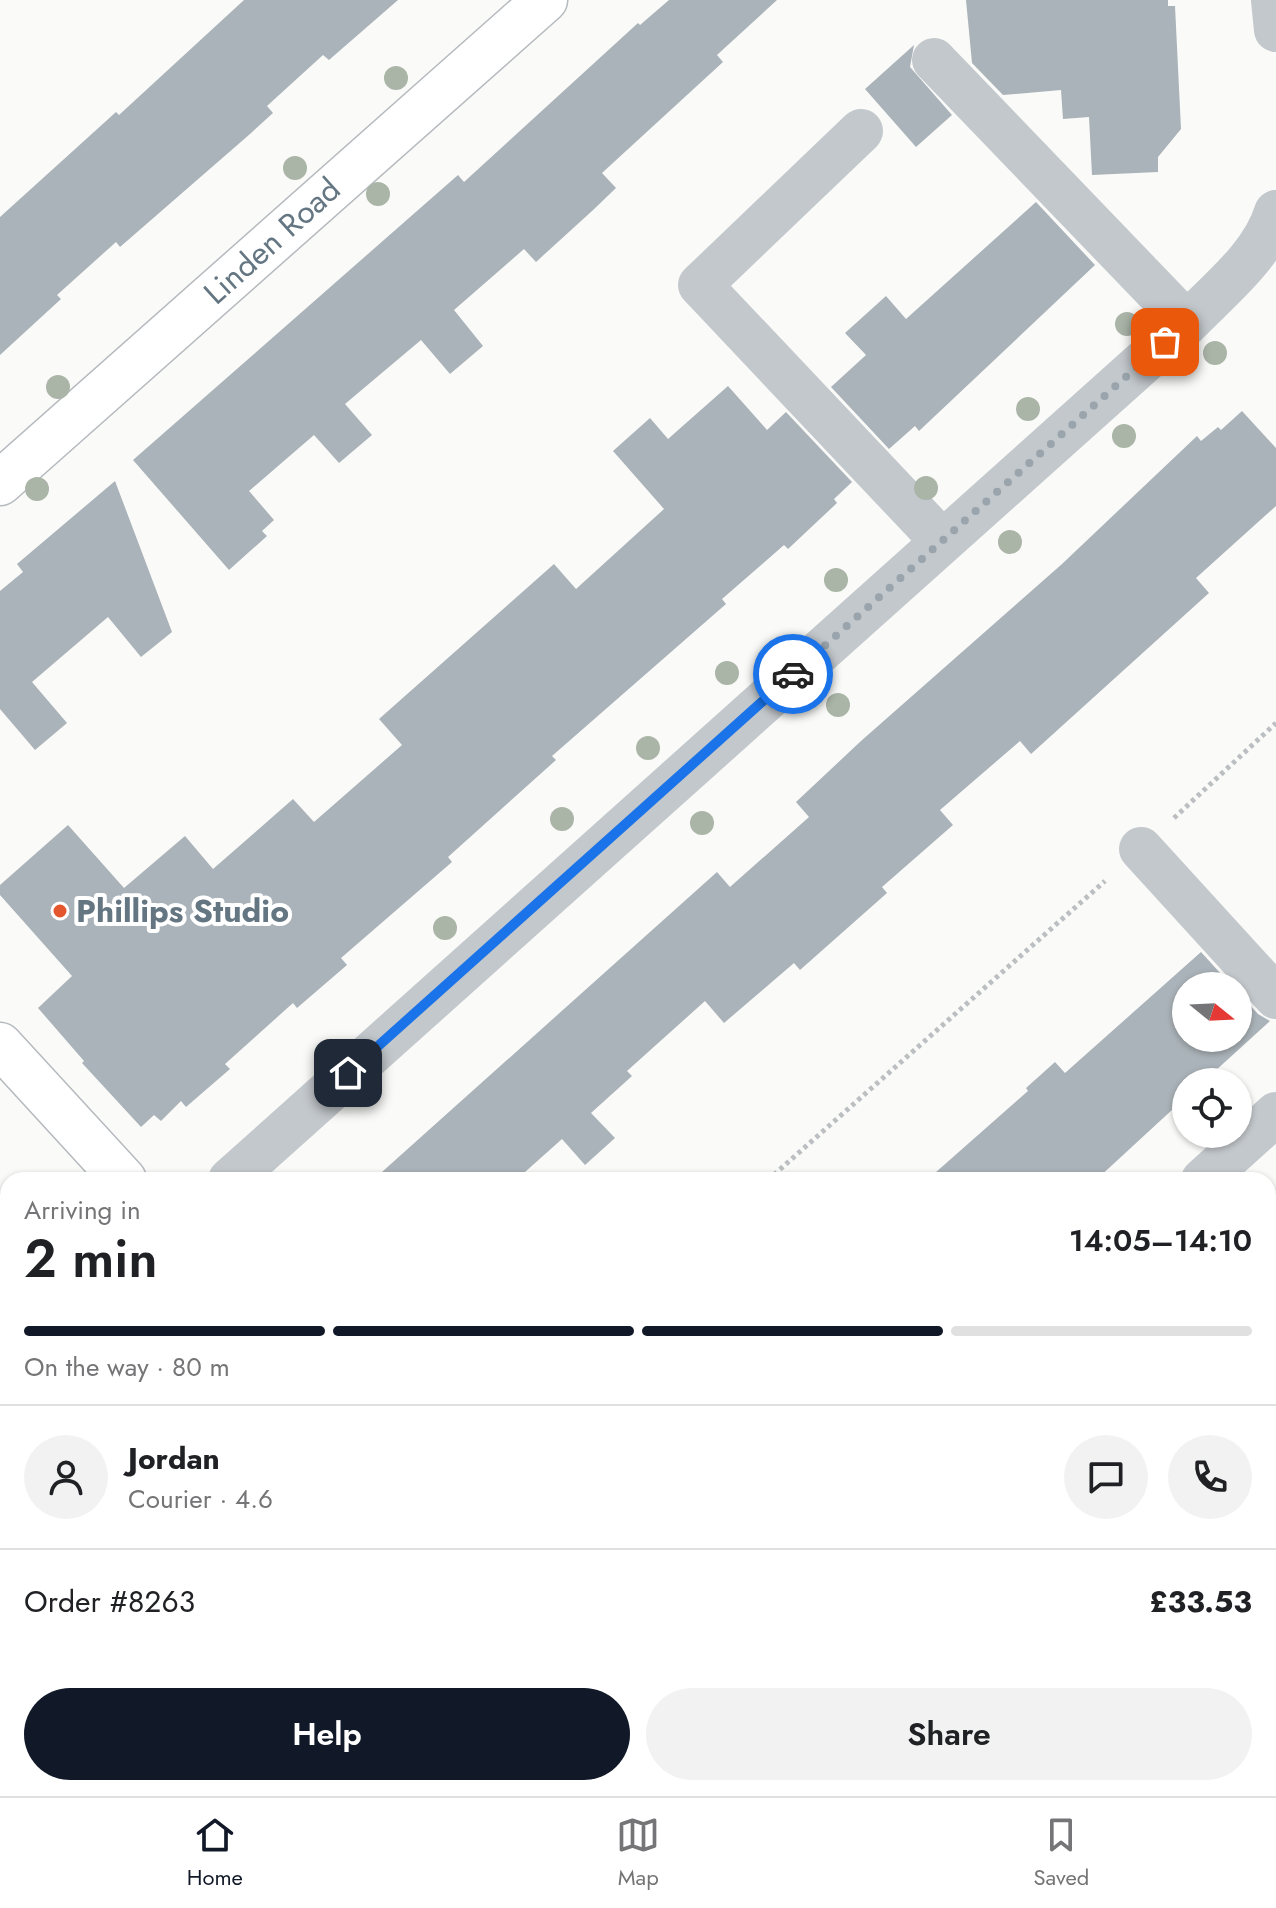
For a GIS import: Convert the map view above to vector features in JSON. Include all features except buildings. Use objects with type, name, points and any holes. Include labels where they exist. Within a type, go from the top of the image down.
[{"type":"main road","name":"Linden Road","points":[[0,483],[545,0]]},
{"type":"main road","points":[[0,1045],[117,1172]]},
{"type":"street","points":[[1273,0],[1276,30]]},
{"type":"street","points":[[934,60],[1187,323]]},
{"type":"street","points":[[861,131],[700,285],[941,540]]},
{"type":"street","points":[[239,1172],[941,540],[1187,323],[1248,260],[1275,221]]},
{"type":"street","points":[[1141,849],[1276,997]]},
{"type":"street","points":[[1212,1172],[1276,1114]]},
{"type":"path","points":[[777,1172],[1141,849],[1276,723]]},
{"type":"way so far","points":[[793,674],[1165,342]]},
{"type":"place","name":"Phillips Studio","points":[[60,911]]},
{"type":"route","points":[[348,1073],[793,674]]}]
